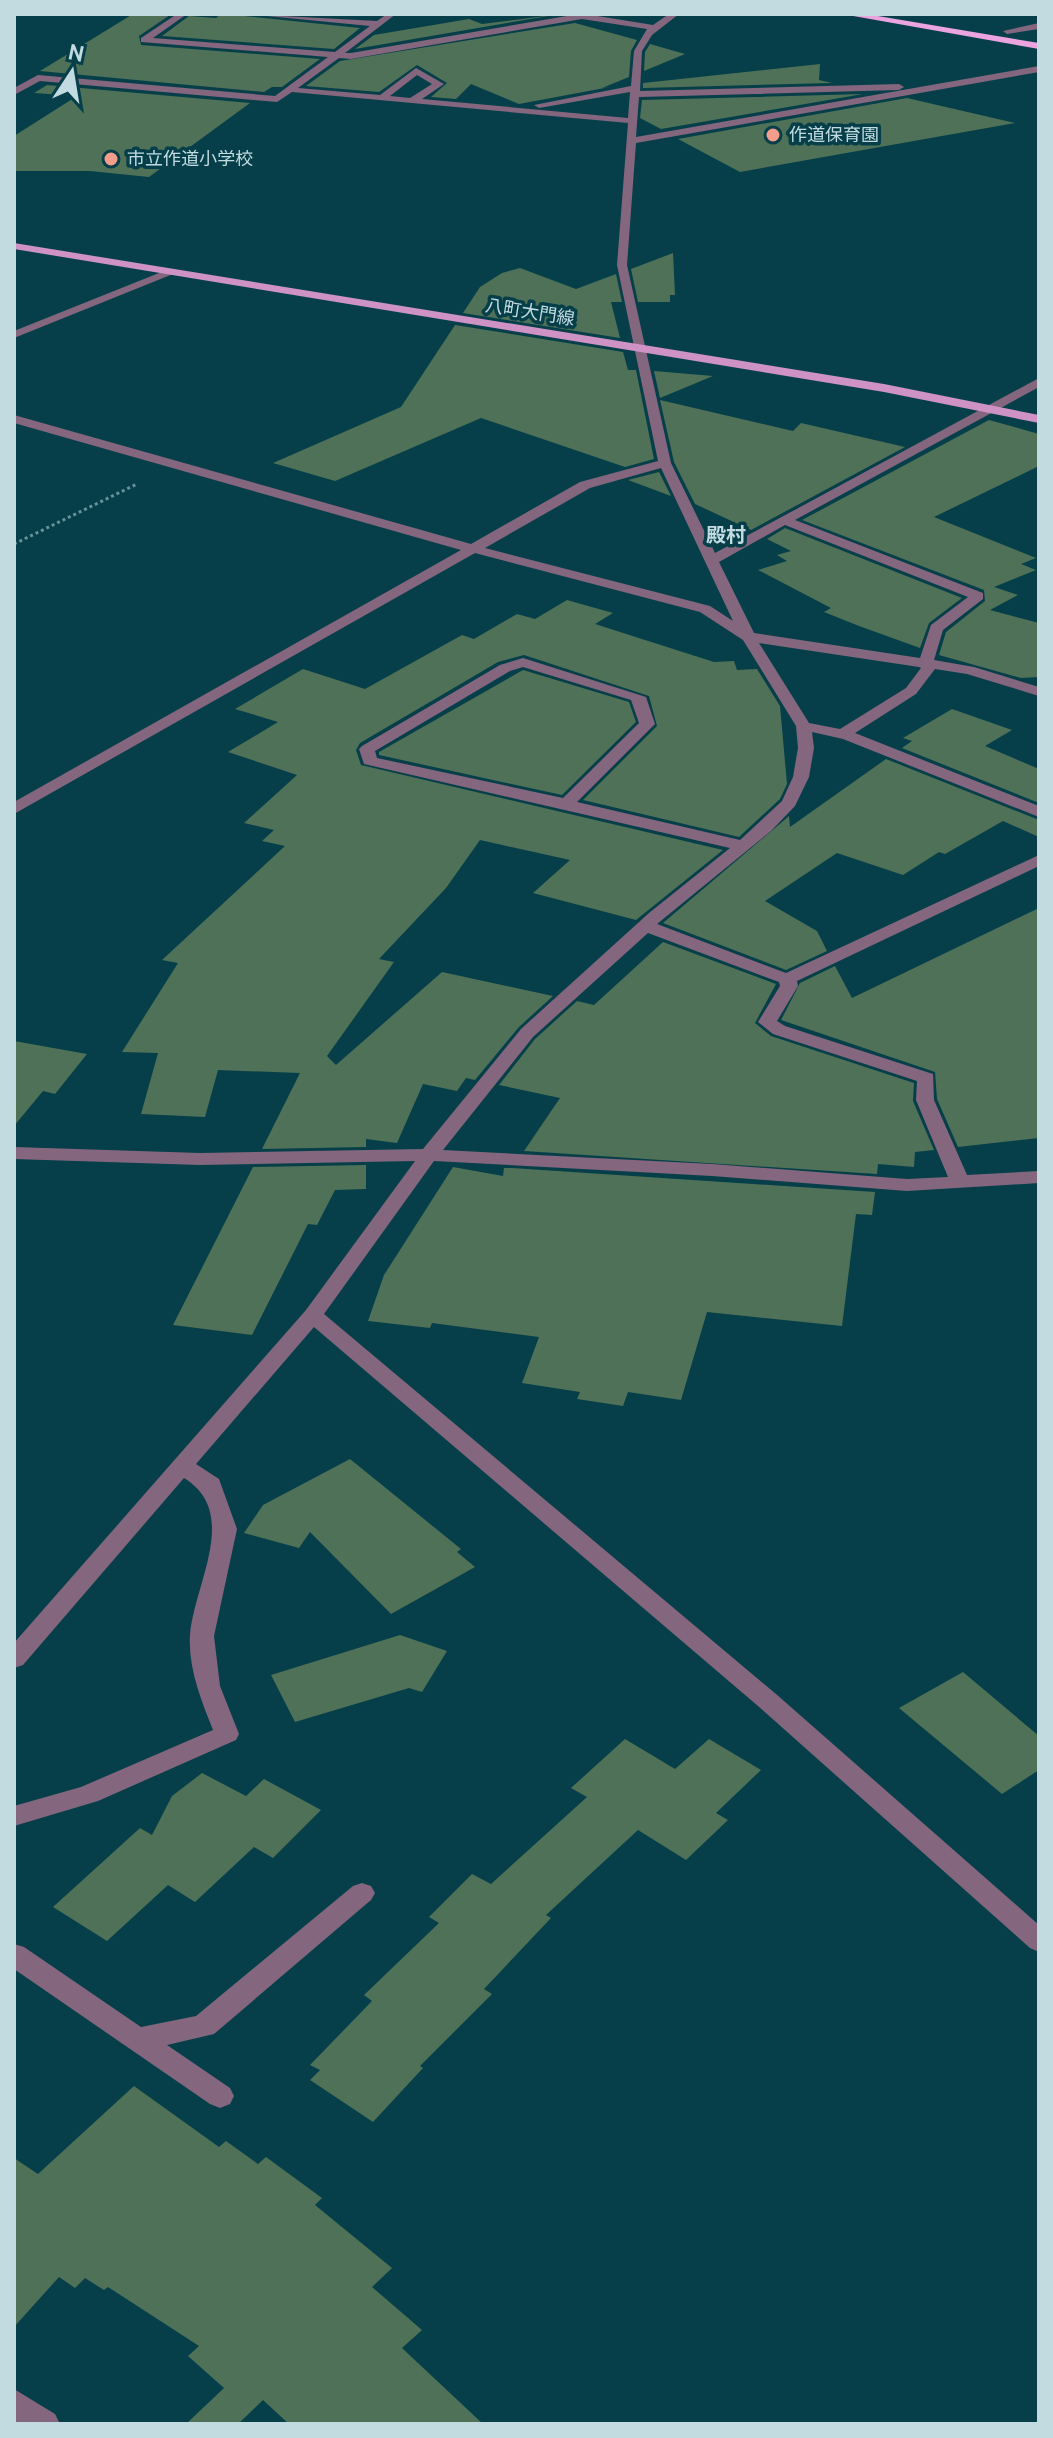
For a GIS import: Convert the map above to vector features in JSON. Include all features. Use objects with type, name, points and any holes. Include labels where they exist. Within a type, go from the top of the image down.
[{"type":"highway","points":[[847,14],[1039,46]]},
{"type":"highway","points":[[894,14],[1039,36]]},
{"type":"main road","name":"八町大門線","points":[[14,246],[640,348],[1039,419]]},
{"type":"street","points":[[183,14],[144,40],[337,56],[582,16]]},
{"type":"street","points":[[250,14],[379,24]]},
{"type":"street","points":[[14,92],[38,78],[277,99],[392,14]]},
{"type":"street","points":[[569,14],[655,28]]},
{"type":"street","points":[[18,1648],[313,1315],[429,1155],[527,1033],[645,926],[743,846],[789,803],[801,777],[806,748],[804,726],[748,637],[665,463],[622,265],[638,51],[648,33],[675,14]]},
{"type":"street","points":[[1007,31],[1039,26]]},
{"type":"street","points":[[630,141],[1039,69]]},
{"type":"street","points":[[382,98],[416,71],[439,84],[412,101]]},
{"type":"street","points":[[511,110],[635,91],[853,87],[931,90]]},
{"type":"street","points":[[293,90],[632,121]]},
{"type":"street","points":[[14,335],[169,272]]},
{"type":"street","points":[[710,561],[996,409],[1039,382]]},
{"type":"street","points":[[14,419],[474,549],[705,609],[748,637],[969,670],[1039,692]]},
{"type":"street","points":[[14,809],[585,485],[665,463]]},
{"type":"street","points":[[786,521],[978,596],[936,628],[928,665],[911,691],[842,734]]},
{"type":"street","points":[[566,804],[647,724],[638,697],[523,662],[505,668],[367,749],[370,761],[743,846]]},
{"type":"street","points":[[804,726],[842,734],[1039,812]]},
{"type":"street","points":[[645,926],[787,979],[1039,860]]},
{"type":"street","points":[[787,979],[789,986],[767,1022],[779,1030],[926,1078],[925,1100],[960,1182]]},
{"type":"street","points":[[14,1153],[200,1159],[429,1155],[712,1170],[907,1185],[1039,1177]]},
{"type":"street","points":[[313,1315],[755,1690],[1039,1941]]},
{"type":"street","points":[[14,1816],[89,1794],[227,1734],[208,1686],[202,1636],[226,1529],[211,1484],[182,1466]]},
{"type":"street","points":[[137,2039],[204,2026],[362,1893]]},
{"type":"street","points":[[14,1955],[220,2096]]},
{"type":"street","points":[[14,2403],[44,2424]]},
{"type":"path","points":[[14,544],[178,465]]},
{"type":"building","points":[[133,14],[170,15],[139,36],[141,45],[320,59],[282,87],[272,87],[264,92],[40,71]]},
{"type":"building","points":[[221,14],[360,28],[334,49],[162,36],[189,16],[216,18]]},
{"type":"building","points":[[554,15],[355,49],[374,35],[469,19],[482,24]]},
{"type":"building","points":[[575,23],[637,40],[631,51],[629,77],[602,88],[610,87],[519,104],[471,84],[456,99],[431,97],[447,83],[417,65],[379,92],[306,86],[340,61]]},
{"type":"building","points":[[650,44],[685,54],[644,71],[645,52]]},
{"type":"building","points":[[820,64],[819,80],[832,83],[643,88],[643,83]]},
{"type":"building","points":[[47,85],[250,103],[149,177],[90,171],[14,171],[14,136],[77,96],[34,93]]},
{"type":"building","points":[[863,94],[661,129],[640,118],[642,100]]},
{"type":"building","points":[[907,98],[1015,123],[740,172],[678,139]]},
{"type":"building","points":[[673,253],[675,295],[670,295],[670,302],[638,302],[631,269]]},
{"type":"building","points":[[520,268],[576,289],[616,274],[622,302],[611,302],[620,338],[463,313],[480,287],[502,273]]},
{"type":"building","points":[[455,325],[623,352],[628,370],[636,370],[654,459],[625,467],[481,418],[335,481],[273,463],[401,407]]},
{"type":"building","points":[[654,371],[713,376],[660,398]]},
{"type":"building","points":[[660,400],[793,431],[801,423],[905,447],[751,530],[695,504],[674,462]]},
{"type":"building","points":[[989,420],[1039,434],[1039,466],[934,517],[1036,558],[1021,564],[1036,570],[994,587],[1018,595],[990,610],[1039,623],[1039,677],[1021,678],[939,655],[946,632],[985,601],[984,590],[802,520]]},
{"type":"building","points":[[659,472],[671,496],[628,480]]},
{"type":"building","points":[[785,528],[962,598],[929,623],[920,648],[859,626],[824,612],[831,608],[758,570],[787,561],[777,555],[791,551],[767,539]]},
{"type":"building","points":[[567,600],[613,613],[595,624],[714,662],[734,661],[737,670],[757,669],[780,706],[787,784],[780,799],[739,837],[583,800],[657,726],[649,696],[524,655],[498,662],[360,743],[356,750],[361,765],[723,850],[636,920],[533,893],[570,860],[480,840],[446,888],[379,959],[394,962],[327,1056],[336,1065],[442,972],[553,996],[519,1027],[475,1080],[466,1078],[457,1091],[423,1084],[397,1143],[366,1139],[366,1147],[262,1149],[300,1073],[218,1070],[205,1117],[141,1114],[158,1053],[122,1052],[178,963],[162,960],[285,846],[262,841],[274,830],[244,823],[297,775],[228,752],[278,722],[235,709],[303,669],[365,689],[462,635],[474,639],[517,614],[535,619]]},
{"type":"building","points":[[523,670],[629,702],[636,722],[562,795],[379,755],[379,752]]},
{"type":"building","points":[[952,709],[1012,730],[985,746],[1039,769],[1039,803],[902,748],[912,741],[903,738]]},
{"type":"building","points":[[886,759],[1039,820],[1039,837],[1003,821],[945,854],[939,852],[903,875],[837,853],[765,901],[817,931],[827,951],[786,970],[663,923],[789,816],[790,827]]},
{"type":"building","points":[[1039,908],[1039,1138],[958,1147],[937,1099],[935,1072],[781,1020],[800,983],[835,966],[852,998]]},
{"type":"building","points":[[663,942],[776,984],[755,1023],[771,1036],[914,1083],[913,1101],[934,1150],[915,1152],[914,1167],[878,1164],[877,1174],[524,1151],[560,1098],[499,1085],[535,1039],[577,1001],[594,1005]]},
{"type":"building","points":[[14,1041],[87,1054],[55,1094],[43,1091],[14,1126]]},
{"type":"building","points":[[366,1165],[366,1189],[335,1190],[317,1225],[308,1224],[252,1335],[173,1325],[253,1167]]},
{"type":"building","points":[[453,1167],[503,1176],[504,1168],[512,1168],[875,1192],[872,1215],[856,1214],[842,1326],[707,1312],[681,1400],[628,1392],[623,1406],[577,1399],[580,1392],[522,1383],[539,1337],[432,1323],[430,1328],[368,1321],[384,1275]]},
{"type":"building","points":[[350,1459],[461,1549],[457,1552],[475,1567],[391,1614],[310,1532],[299,1548],[244,1533],[263,1505]]},
{"type":"building","points":[[400,1635],[447,1651],[422,1692],[409,1688],[295,1722],[271,1675]]},
{"type":"building","points":[[963,1672],[1039,1736],[1039,1770],[1002,1794],[899,1708]]},
{"type":"building","points":[[625,1739],[675,1769],[709,1739],[761,1770],[716,1813],[728,1820],[686,1860],[638,1830],[546,1915],[551,1918],[484,1989],[492,1994],[420,2066],[423,2068],[373,2122],[310,2080],[320,2070],[310,2065],[372,2001],[364,1995],[439,1923],[429,1917],[472,1874],[491,1884],[587,1797],[571,1788]]},
{"type":"building","points":[[202,1773],[246,1796],[264,1779],[321,1810],[273,1858],[254,1847],[195,1902],[168,1885],[107,1941],[53,1907],[140,1828],[152,1835],[172,1796]]},
{"type":"building","points":[[134,2086],[219,2147],[226,2141],[258,2164],[266,2157],[322,2198],[315,2205],[392,2268],[372,2287],[422,2330],[402,2348],[483,2424],[289,2424],[263,2400],[238,2424],[186,2424],[224,2388],[188,2356],[199,2346],[108,2287],[104,2290],[85,2278],[75,2288],[59,2277],[14,2327],[14,2158],[38,2174]]},
{"type":"place","name":"作道保育園","points":[[773,135]]},
{"type":"place","name":"市立作道小学校","points":[[111,159]]},
{"type":"district","name":"殿村","points":[[726,535]]}]
